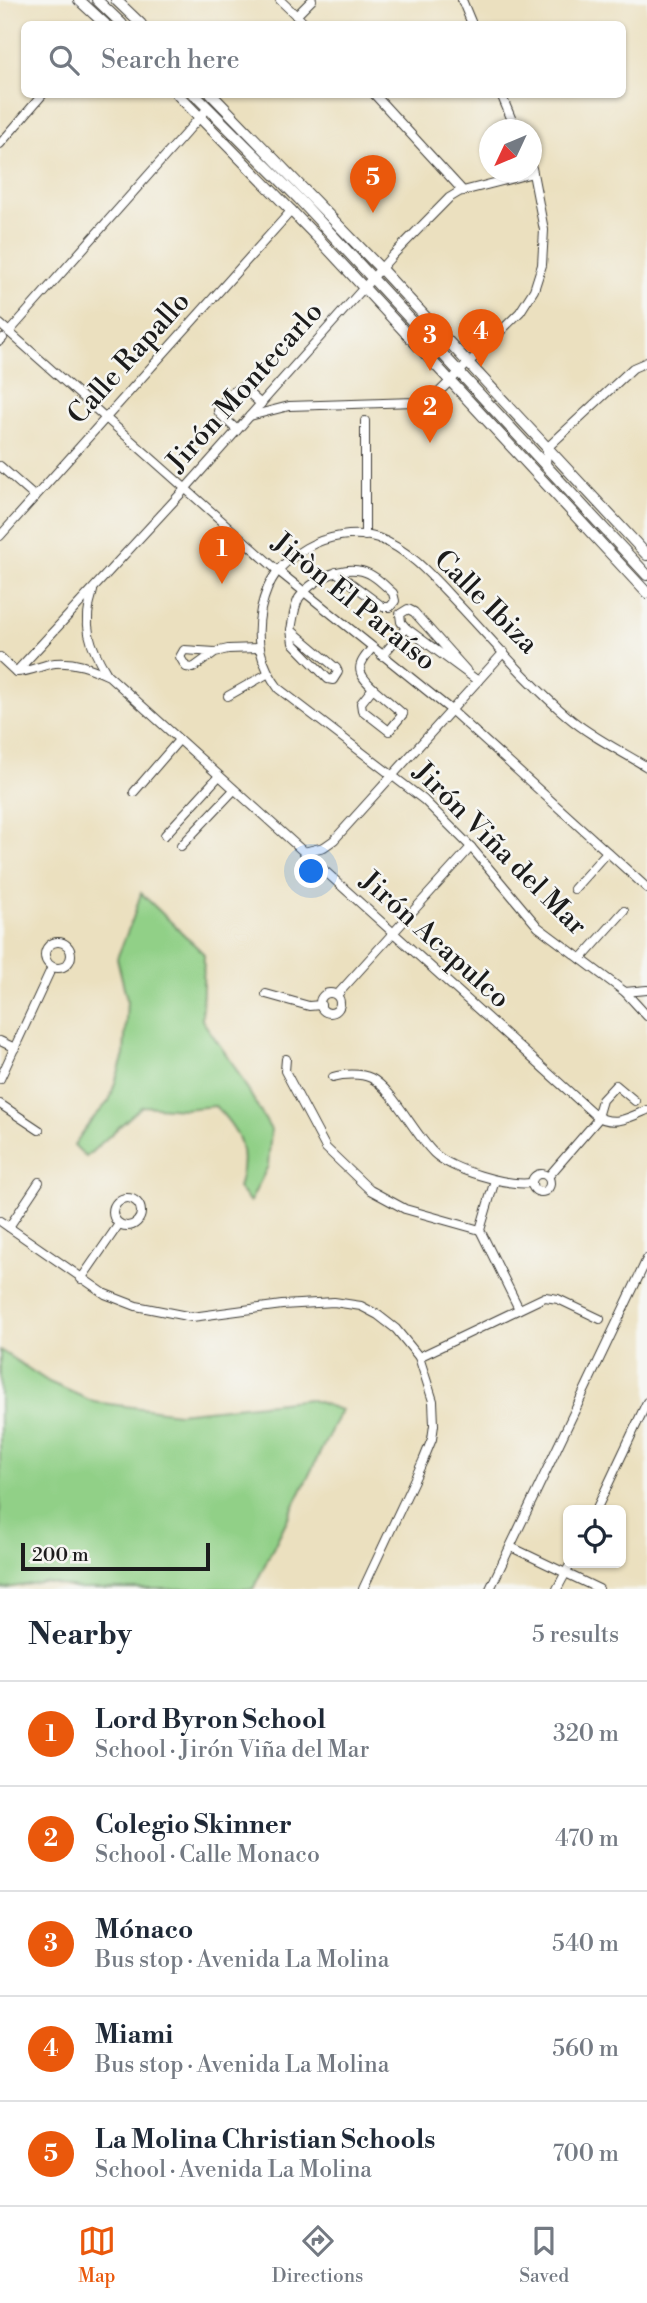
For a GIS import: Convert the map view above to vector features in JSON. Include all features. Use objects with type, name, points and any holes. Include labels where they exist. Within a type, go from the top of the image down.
[{"type":"main road","points":[[79,0],[101,21]]},
{"type":"main road","points":[[97,0],[119,21]]},
{"type":"main road","points":[[117,2],[138,21]]},
{"type":"main road","points":[[181,98],[292,210],[647,593]]},
{"type":"main road","points":[[198,98],[299,199],[647,575]]},
{"type":"main road","points":[[215,98],[381,269],[647,555]]},
{"type":"street","points":[[280,0],[302,21]]},
{"type":"street","points":[[296,16],[312,0]]},
{"type":"street","points":[[462,0],[471,21]]},
{"type":"street","points":[[107,21],[117,2]]},
{"type":"street","points":[[0,144],[40,98]]},
{"type":"street","points":[[378,98],[463,191]]},
{"type":"street","points":[[503,98],[511,119]]},
{"type":"street","points":[[4,337],[208,108]]},
{"type":"street","name":"Jirón Montecarlo","points":[[16,672],[185,489],[381,269],[452,196],[494,182]]},
{"type":"street","points":[[250,416],[298,405],[420,402],[436,395],[520,312],[534,290],[542,265],[544,230],[534,182]]},
{"type":"street","name":"Calle Rapallo","points":[[0,536],[292,210]]},
{"type":"street","name":"Jiròn El Paraíso","points":[[0,324],[4,337],[105,418],[304,593],[451,710],[647,888]]},
{"type":"street","points":[[546,466],[547,448],[633,368],[647,362]]},
{"type":"street","points":[[237,430],[220,414],[220,406],[235,390],[242,387],[261,404]]},
{"type":"street","points":[[365,421],[365,536]]},
{"type":"street","points":[[0,466],[35,497]]},
{"type":"street","name":"Calle Ibiza","points":[[277,570],[295,555],[320,541],[336,536],[375,537],[393,545],[429,573],[565,715],[647,767]]},
{"type":"street","name":"Jirón Viña del Mar","points":[[277,570],[265,589],[260,618],[258,649],[267,674],[292,701],[424,800],[471,847],[538,927],[625,992],[647,1016]]},
{"type":"street","points":[[291,630],[336,668],[338,672],[332,680],[293,643],[291,630],[295,607],[304,593],[336,572],[355,570],[370,575],[393,593],[395,601],[390,607],[383,607],[336,572]]},
{"type":"street","name":"Jirón Acapulco","points":[[94,587],[88,607],[88,632],[92,651],[109,676],[598,1117]]},
{"type":"street","points":[[466,670],[406,628],[400,614],[408,609],[423,621],[478,681]]},
{"type":"street","points":[[382,656],[406,628]]},
{"type":"street","points":[[372,648],[360,661],[359,668],[365,681],[403,714],[389,731],[360,707],[373,688]]},
{"type":"street","points":[[215,652],[258,649]]},
{"type":"street","points":[[304,852],[330,843],[504,652]]},
{"type":"street","points":[[0,657],[16,672]]},
{"type":"street","name":"Jirón Acapulco","points":[[16,672],[54,663],[72,663],[89,666],[109,676]]},
{"type":"street","points":[[228,696],[267,674]]},
{"type":"street","points":[[134,792],[179,740]]},
{"type":"street","points":[[165,835],[219,776]]},
{"type":"street","points":[[181,846],[234,790]]},
{"type":"street","points":[[337,996],[471,847]]},
{"type":"street","points":[[574,889],[607,852]]},
{"type":"street","points":[[581,959],[624,911]]},
{"type":"street","points":[[1,1074],[52,967]]},
{"type":"street","points":[[625,992],[647,989]]},
{"type":"street","points":[[332,993],[337,996],[340,1004],[335,1012],[326,1012],[321,1005],[321,999],[332,993]]},
{"type":"street","points":[[265,994],[309,1006],[321,1005]]},
{"type":"street","points":[[0,1041],[15,1048]]},
{"type":"street","points":[[286,1059],[285,1071],[326,1148],[370,1190],[405,1209],[480,1230]]},
{"type":"street","points":[[333,1077],[350,1074],[370,1077],[388,1093],[436,1155],[478,1175],[495,1180],[531,1183]]},
{"type":"street","points":[[531,1183],[534,1189],[544,1192],[549,1187],[548,1177],[598,1117],[602,1100],[616,1085],[635,1101]]},
{"type":"street","points":[[0,1104],[39,1130]]},
{"type":"street","points":[[598,1117],[618,1121],[647,1110]]},
{"type":"street","points":[[531,1183],[538,1174],[548,1177]]},
{"type":"street","points":[[495,1180],[480,1230],[519,1309]]},
{"type":"street","points":[[9,1227],[39,1182]]},
{"type":"street","points":[[0,1221],[81,1279],[105,1294],[136,1306],[192,1317],[326,1302],[361,1306],[396,1329],[419,1357],[433,1401],[432,1438],[400,1514],[363,1589]]},
{"type":"street","points":[[81,1279],[119,1224]]},
{"type":"street","points":[[490,1589],[647,1259]]},
{"type":"street","points":[[419,1357],[541,1298],[552,1297],[600,1319]]},
{"type":"street","points":[[598,1505],[647,1402]]},
{"type":"street","points":[[633,1431],[647,1424]]},
{"type":"street","points":[[510,1547],[599,1589]]},
{"type":"street","points":[[557,1589],[568,1568]]},
{"type":"green space","points":[[141,893],[204,954],[202,1020],[233,1064],[271,1130],[268,1166],[250,1202],[238,1188],[243,1163],[237,1134],[215,1106],[184,1109],[142,1106],[86,1157],[74,1145],[109,1101],[124,1055],[127,1000],[117,958]]},
{"type":"green space","points":[[0,1350],[49,1382],[94,1402],[178,1413],[309,1399],[341,1410],[253,1589],[80,1589],[44,1582],[0,1589]]},
{"type":"place","name":"La Molina Christian Schools","points":[[373,213]]},
{"type":"place","name":"Miami","points":[[481,367]]},
{"type":"place","name":"Mónaco","points":[[430,371]]},
{"type":"place","name":"Colegio Skinner","points":[[430,443]]},
{"type":"place","name":"Lord Byron School","points":[[222,584]]}]
